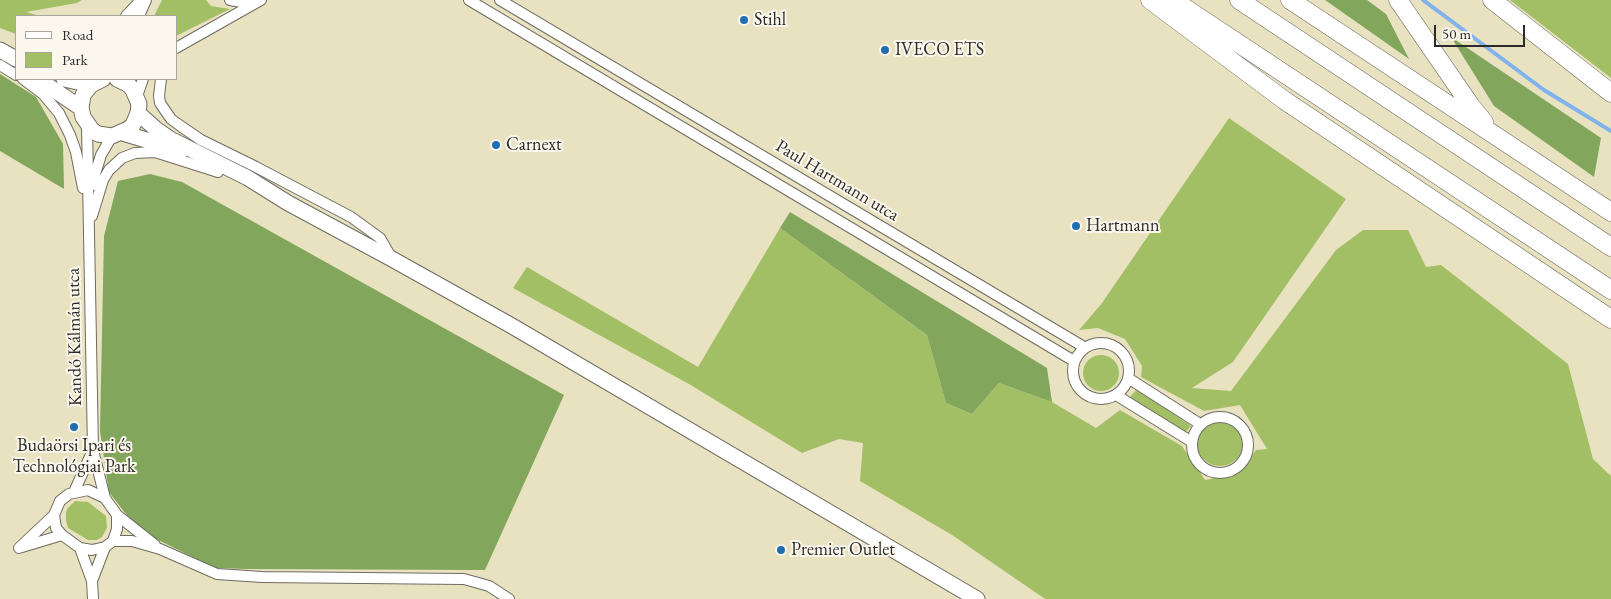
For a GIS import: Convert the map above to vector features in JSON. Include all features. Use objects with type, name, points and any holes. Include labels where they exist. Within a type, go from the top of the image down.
[{"type":"highway","points":[[1150,0],[1284,100],[1611,319]]},
{"type":"highway","points":[[1172,0],[1611,290]]},
{"type":"highway","points":[[1239,0],[1611,247]]},
{"type":"highway","points":[[1290,0],[1611,212]]},
{"type":"highway","points":[[1398,0],[1471,106],[1495,136]]},
{"type":"highway","points":[[1492,0],[1611,93]]},
{"type":"main road","points":[[0,49],[15,58]]},
{"type":"main road","points":[[0,58],[15,66]]},
{"type":"main road","points":[[39,80],[81,108]]},
{"type":"main road","points":[[75,80],[97,82]]},
{"type":"main road","points":[[118,134],[133,125],[138,113],[139,104],[137,96],[129,85],[119,80]]},
{"type":"main road","points":[[97,82],[83,95],[81,108],[87,125],[98,134],[118,134],[162,146],[261,193],[288,203]]},
{"type":"main road","points":[[138,113],[170,139],[248,178],[288,203],[392,258],[530,336],[977,599]]},
{"type":"street","points":[[127,15],[141,0]]},
{"type":"street","points":[[139,15],[146,0]]},
{"type":"street","points":[[230,0],[257,2]]},
{"type":"street","name":"Paul Hartmann utca","points":[[468,0],[1074,361]]},
{"type":"street","name":"Paul Hartmann utca","points":[[500,0],[1084,347]]},
{"type":"street","points":[[178,47],[257,2]]},
{"type":"street","points":[[178,54],[194,37]]},
{"type":"street","points":[[0,49],[15,54]]},
{"type":"street","points":[[0,65],[15,74]]},
{"type":"street","points":[[24,80],[53,104],[70,135],[80,169],[89,224]]},
{"type":"street","points":[[137,96],[143,80]]},
{"type":"street","points":[[161,80],[160,103],[171,119],[182,128],[201,140],[256,166],[351,217],[380,238],[392,258]]},
{"type":"street","points":[[87,125],[89,224]]},
{"type":"street","points":[[89,224],[94,174],[101,155],[118,134]]},
{"type":"street","points":[[89,224],[103,180],[115,163],[122,158],[135,153],[155,152],[218,172]]},
{"type":"street","name":"Kandó Kálmán utca","points":[[89,224],[92,450],[104,498]]},
{"type":"street","points":[[1098,342],[1108,343],[1119,349],[1127,360],[1129,368],[1128,378],[1124,388],[1116,395],[1100,399],[1084,394],[1077,386],[1073,374],[1074,361],[1084,347],[1098,342]]},
{"type":"street","points":[[1128,378],[1200,424]]},
{"type":"street","points":[[1116,395],[1192,442]]},
{"type":"street","points":[[1215,417],[1224,417],[1238,424],[1248,440],[1247,450],[1241,463],[1234,469],[1225,472],[1212,472],[1199,464],[1193,455],[1192,442],[1194,432],[1200,424],[1215,417]]},
{"type":"street","name":"Kandó Kálmán utca","points":[[74,492],[92,450]]},
{"type":"street","points":[[62,535],[19,548],[54,514],[60,501],[74,492],[88,490],[104,498],[117,515],[160,549]]},
{"type":"street","points":[[54,514],[56,528],[62,535],[80,548],[92,550],[109,544],[132,541],[160,549],[217,574],[262,577],[464,579],[489,586],[510,599]]},
{"type":"street","points":[[92,581],[117,529],[117,515]]},
{"type":"street","points":[[80,548],[92,581],[93,599]]},
{"type":"green space","points":[[0,0],[82,0],[77,3],[26,12],[36,15],[15,15],[15,34],[0,28]]},
{"type":"green space","points":[[162,0],[206,0],[211,6],[230,9],[178,35],[178,15],[154,15]]},
{"type":"green space","points":[[1325,0],[1367,0],[1386,14],[1409,59]]},
{"type":"green space","points":[[1510,0],[1611,0],[1611,78]]},
{"type":"green space","points":[[1451,37],[1601,138],[1594,177],[1494,106]]},
{"type":"green space","points":[[0,74],[36,97],[63,144],[64,189],[0,151]]},
{"type":"green space","points":[[1229,118],[1346,199],[1233,362],[1192,388],[1231,391],[1336,250],[1363,230],[1408,230],[1426,267],[1441,265],[1568,364],[1593,459],[1611,476],[1611,599],[1045,599],[952,535],[860,481],[863,443],[839,439],[802,453],[689,384],[513,288],[527,267],[698,367],[780,228],[927,335],[946,403],[972,414],[999,383],[1052,402],[1096,428],[1120,410],[1182,446],[1205,480],[1238,474],[1256,450],[1267,449],[1240,405],[1204,411],[1141,377],[1142,366],[1125,339],[1098,328],[1079,330],[1102,303]]},
{"type":"green space","points":[[150,174],[182,182],[564,395],[485,570],[215,568],[142,532],[125,513],[109,492],[100,431],[104,236],[118,181]]},
{"type":"green space","points":[[790,212],[1047,368],[1052,402],[999,383],[972,414],[946,403],[927,335],[780,228]]},
{"type":"green space","points":[[1101,355],[1108,356],[1114,360],[1118,366],[1118,380],[1114,386],[1108,390],[1101,391],[1094,390],[1088,386],[1084,380],[1083,373],[1084,366],[1088,360],[1094,356]]},
{"type":"green space","points":[[1137,389],[1191,426],[1185,433],[1130,397]]},
{"type":"green space","points":[[1220,420],[1233,424],[1239,430],[1243,443],[1239,456],[1233,462],[1220,466],[1207,462],[1201,456],[1197,443],[1201,430],[1207,424]]},
{"type":"green space","points":[[75,501],[88,502],[106,516],[107,528],[102,537],[97,540],[88,540],[68,528],[66,520],[67,509]]},
{"type":"waterway","points":[[1423,0],[1544,90],[1611,131]]},
{"type":"place","name":"Stihl","points":[[744,20]]},
{"type":"place","name":"IVECO ETS","points":[[885,50]]},
{"type":"place","name":"Carnext","points":[[496,145]]},
{"type":"place","name":"Hartmann","points":[[1076,226]]},
{"type":"place","name":"Budaörsi Ipari és Technológiai Park","points":[[74,427]]},
{"type":"place","name":"Premier Outlet","points":[[781,550]]}]
